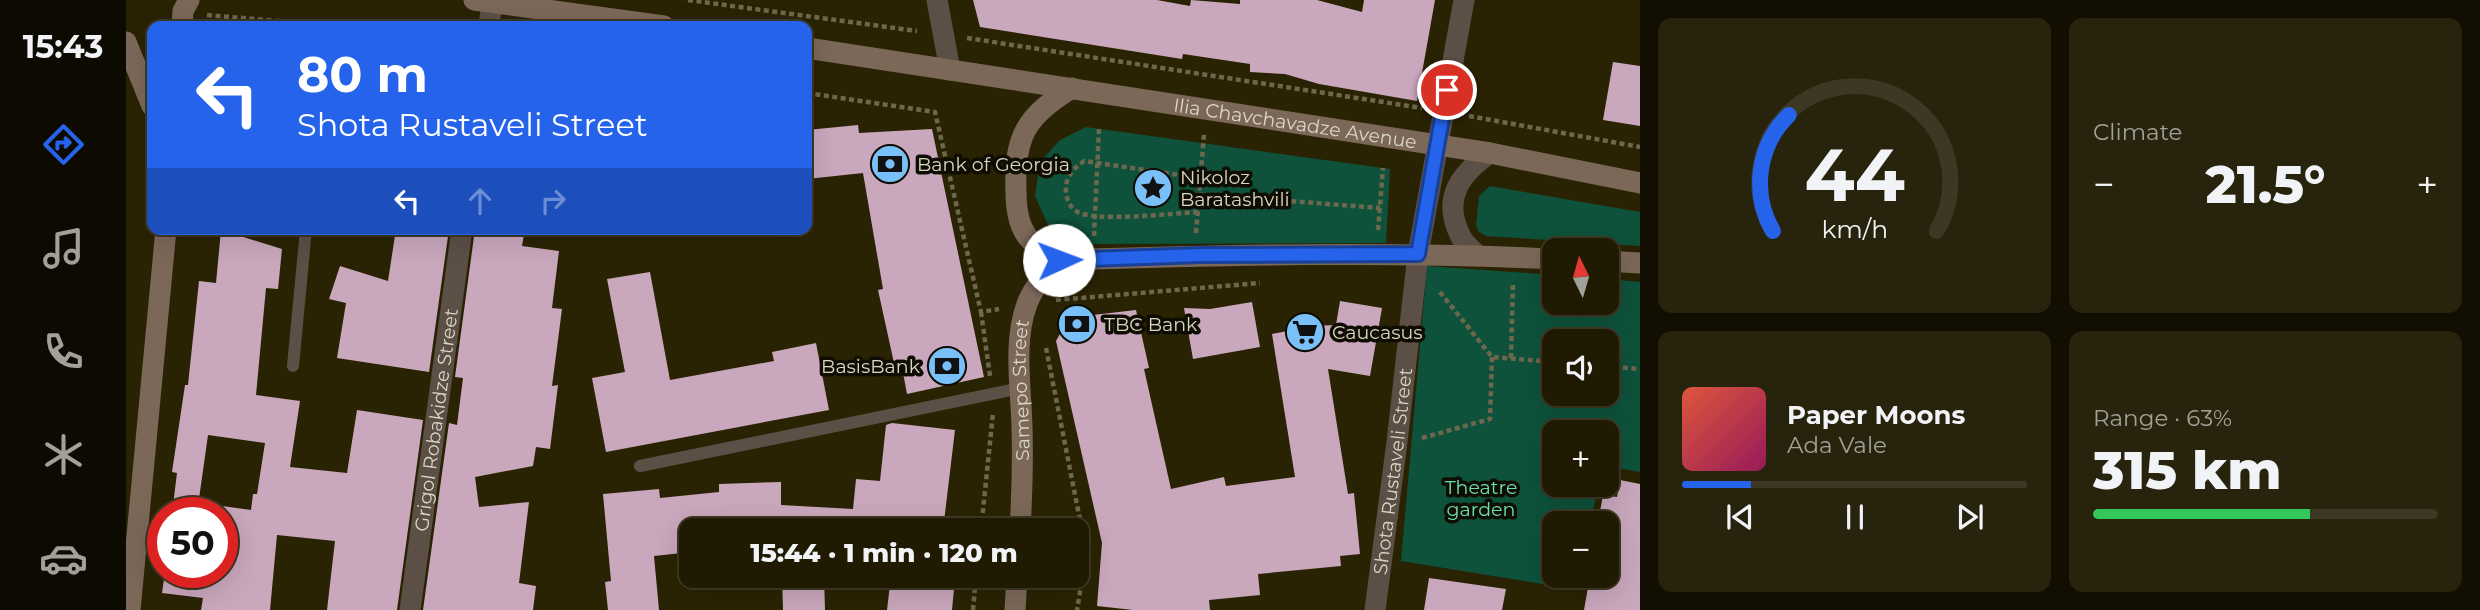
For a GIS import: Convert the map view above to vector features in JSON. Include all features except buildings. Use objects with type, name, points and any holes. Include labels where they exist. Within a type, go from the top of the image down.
[{"type":"main road","points":[[182,21],[183,12],[189,0]]},
{"type":"main road","points":[[483,1],[613,21]]},
{"type":"main road","points":[[126,42],[147,94]]},
{"type":"main road","name":"Ilia Chavchavadze Avenue","points":[[812,49],[1490,153],[1640,183]]},
{"type":"main road","points":[[1072,88],[1051,101],[1034,117],[1020,139],[1015,170],[1016,205],[1025,234],[1059,260],[1201,255],[1418,254],[1542,259]]},
{"type":"main road","points":[[130,610],[165,235]]},
{"type":"main road","name":"Samepo Street","points":[[1021,518],[1023,475],[1020,355],[1027,305],[1038,283],[1059,260]]},
{"type":"main road","points":[[1619,262],[1640,263]]},
{"type":"main road","points":[[1015,610],[1016,588]]},
{"type":"street","points":[[937,0],[950,70]]},
{"type":"street","name":"Shota Rustaveli Street","points":[[1375,610],[1418,254],[1464,0]]},
{"type":"street","points":[[483,1],[488,21]]},
{"type":"street","points":[[1478,256],[1460,237],[1452,214],[1455,188],[1469,167],[1490,153]]},
{"type":"street","name":"Grigol Robakidze Street","points":[[410,610],[461,235]]},
{"type":"lane","points":[[293,366],[305,235]]},
{"type":"lane","points":[[640,466],[1021,388]]},
{"type":"path","points":[[688,0],[943,34],[1214,75],[1640,146]]},
{"type":"path","points":[[205,21],[206,15],[279,21]]},
{"type":"path","points":[[1094,244],[1099,129]]},
{"type":"path","points":[[1195,242],[1202,143]]},
{"type":"path","points":[[1198,212],[1095,217],[1077,212],[1067,201],[1066,184],[1071,170],[1084,161],[1200,178]]},
{"type":"path","points":[[1378,231],[1383,168]]},
{"type":"path","points":[[1198,194],[1380,208]]},
{"type":"path","points":[[1511,358],[1513,272]]},
{"type":"path","points":[[1397,442],[1410,441],[1490,419],[1492,358],[1435,286]]},
{"type":"path","points":[[1053,309],[1062,300]]},
{"type":"path","points":[[981,312],[994,405],[982,518]]},
{"type":"path","points":[[1045,337],[1084,540],[1084,568],[1077,610]]},
{"type":"path","points":[[1492,358],[1542,361]]},
{"type":"path","points":[[1619,367],[1640,369]]},
{"type":"path","points":[[973,610],[975,588]]},
{"type":"green space","points":[[1086,127],[1390,169],[1386,243],[1084,244],[1050,229],[1035,196],[1040,162],[1060,140]]},
{"type":"green space","points":[[1490,186],[1640,212],[1640,246],[1619,245],[1619,238],[1542,240],[1486,236],[1479,232],[1476,225],[1479,196]]},
{"type":"green space","name":"Theatre garden","points":[[1427,266],[1542,274],[1542,315],[1619,315],[1619,280],[1640,282],[1640,472],[1619,468],[1619,420],[1542,420],[1542,497],[1596,497],[1593,511],[1542,511],[1542,584],[1401,561]]},
{"type":"place","name":"Bank of Georgia","points":[[890,164]]},
{"type":"place","name":"Nikoloz Baratashvili","points":[[1153,188]]},
{"type":"place","name":"TBC Bank","points":[[1077,324]]},
{"type":"place","name":"Caucasus","points":[[1305,332]]},
{"type":"place","name":"BasisBank","points":[[947,366]]},
{"type":"route","points":[[1059,260],[1201,255],[1418,254],[1447,90]]}]
